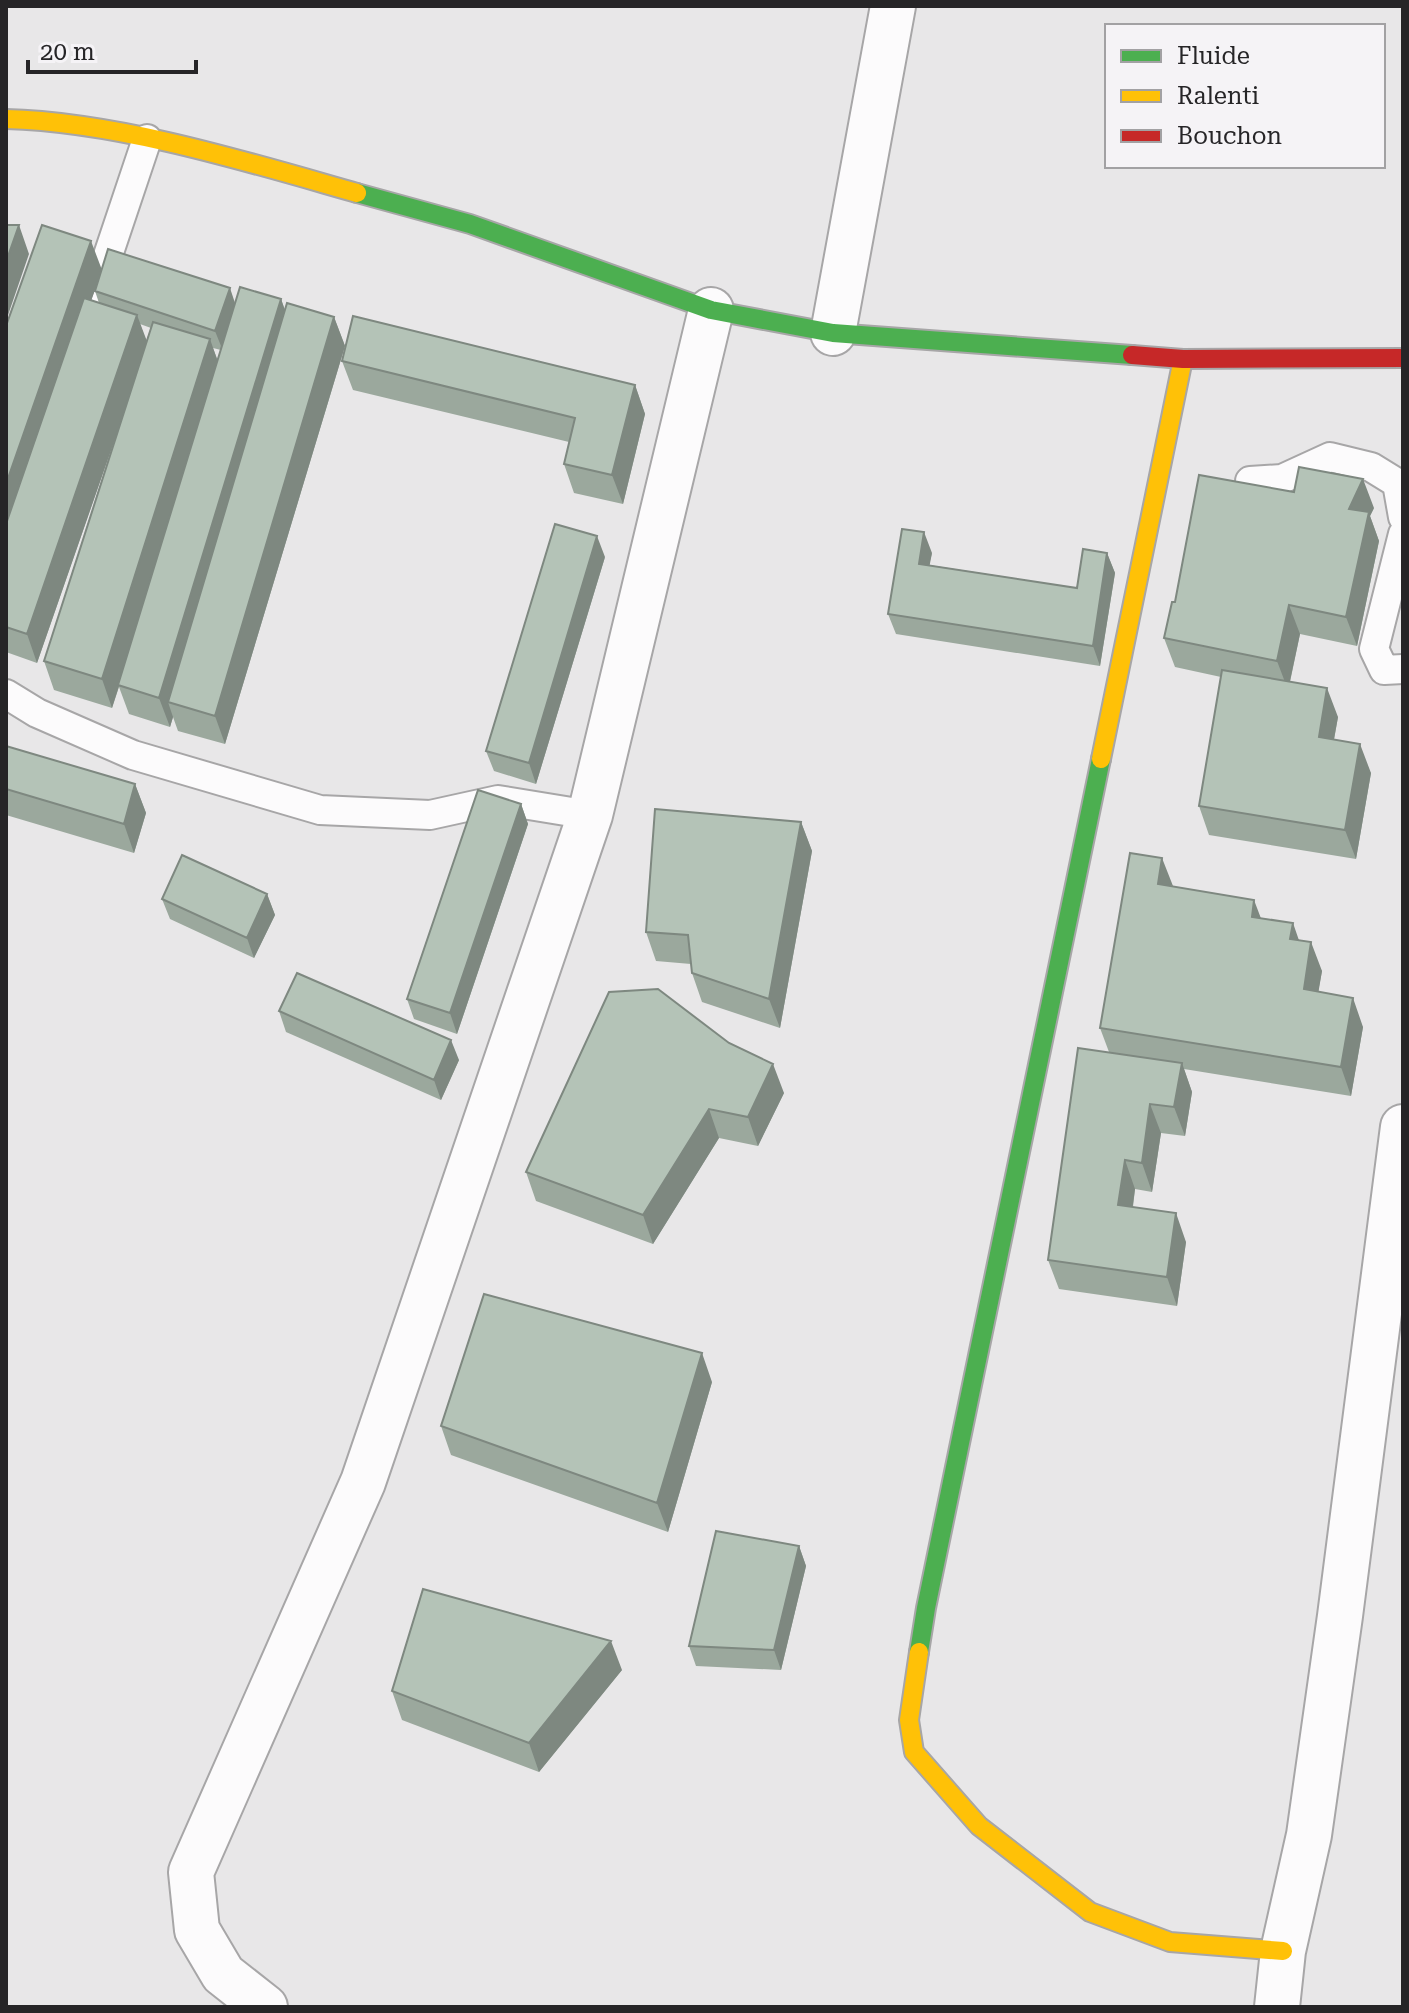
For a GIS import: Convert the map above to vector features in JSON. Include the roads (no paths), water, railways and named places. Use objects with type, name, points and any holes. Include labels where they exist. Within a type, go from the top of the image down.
[{"type":"street","points":[[833,333],[893,6]]},
{"type":"street","points":[[27,103],[47,120]]},
{"type":"street","points":[[6,119],[47,120],[254,164],[470,224],[711,310],[833,333],[1183,359],[1403,358]]},
{"type":"street","points":[[265,2007],[223,1974],[197,1930],[191,1872],[363,1482],[590,815],[711,310]]},
{"type":"street","points":[[1183,359],[926,1608],[909,1720],[914,1752],[979,1826],[1090,1912],[1170,1942],[1283,1951]]},
{"type":"street","points":[[1277,2007],[1283,1951],[1313,1804],[1340,1616],[1403,1127]]},
{"type":"lane","points":[[71,364],[147,139]]},
{"type":"lane","points":[[1250,481],[1282,479],[1330,457],[1371,467],[1397,483],[1403,517]]},
{"type":"lane","points":[[1403,534],[1374,649],[1384,670],[1403,669]]},
{"type":"lane","points":[[6,694],[37,713],[133,755],[320,810],[430,815],[498,800],[590,815]]}]
